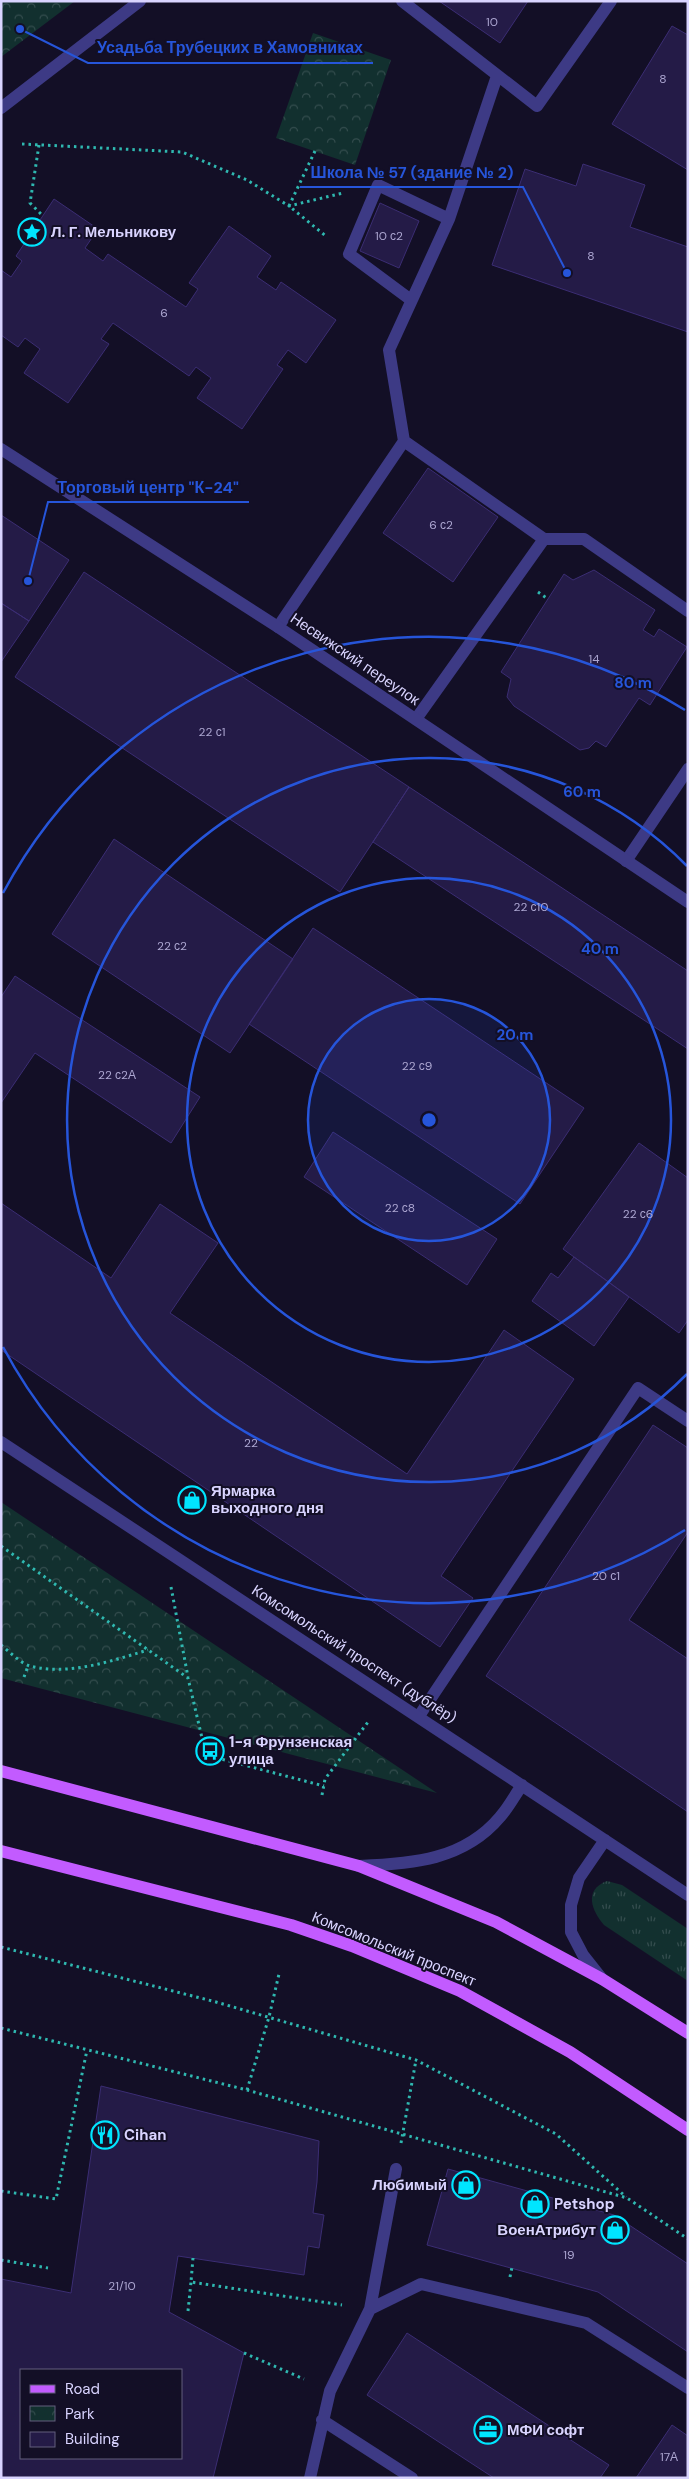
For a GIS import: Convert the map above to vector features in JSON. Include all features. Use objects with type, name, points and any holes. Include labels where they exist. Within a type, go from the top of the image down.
[{"type":"main road","points":[[1,1771],[359,1866],[496,1922],[602,1979],[688,2032]]},
{"type":"main road","name":"Комсомольский проспект","points":[[1,1850],[291,1925],[352,1946],[460,1991],[570,2052],[688,2130]]},
{"type":"street","points":[[1,108],[140,1]]},
{"type":"street","points":[[402,1],[537,106],[611,1]]},
{"type":"street","points":[[278,627],[404,441],[389,350],[449,219],[497,76]]},
{"type":"street","points":[[411,300],[349,254],[378,185],[449,219]]},
{"type":"street","points":[[404,441],[544,539],[584,539],[688,611]]},
{"type":"street","name":"Несвижский переулок","points":[[1,449],[278,627],[688,902]]},
{"type":"street","points":[[416,719],[544,539]]},
{"type":"street","points":[[626,861],[688,769]]},
{"type":"street","points":[[419,1716],[638,1388],[688,1421]]},
{"type":"street","name":"Комсомольский проспект (дублёр)","points":[[1,1442],[688,1895]]},
{"type":"street","points":[[359,1866],[409,1864],[443,1856],[470,1844],[500,1817],[522,1785]]},
{"type":"street","points":[[602,1979],[583,1955],[572,1932],[571,1905],[579,1878],[605,1840]]},
{"type":"street","points":[[310,2478],[330,2391],[370,2309],[396,2169]]},
{"type":"street","points":[[370,2309],[421,2284],[586,2323],[688,2388]]},
{"type":"street","points":[[322,2420],[412,2478]]},
{"type":"path","points":[[22,144],[182,152],[246,180],[289,206],[349,254]]},
{"type":"path","points":[[39,145],[30,203],[43,216]]},
{"type":"path","points":[[289,206],[314,151]]},
{"type":"path","points":[[289,206],[378,185]]},
{"type":"path","points":[[1,1546],[188,1678]]},
{"type":"path","points":[[165,1551],[188,1678],[206,1755],[324,1786]]},
{"type":"path","points":[[1,1645],[28,1666],[68,1670],[111,1661],[148,1650]]},
{"type":"path","points":[[24,1677],[28,1666]]},
{"type":"path","points":[[322,1795],[325,1779],[368,1722]]},
{"type":"path","points":[[1,1947],[269,2018],[416,2060],[556,2134],[627,2198],[688,2239]]},
{"type":"path","points":[[247,2090],[269,2018],[278,1974]]},
{"type":"path","points":[[1,2028],[247,2090],[627,2198]]},
{"type":"path","points":[[1,2191],[56,2199],[87,2050]]},
{"type":"path","points":[[396,2169],[416,2060]]},
{"type":"path","points":[[188,2311],[193,2258]]},
{"type":"path","points":[[1,2260],[48,2268]]},
{"type":"path","points":[[191,2282],[370,2309]]},
{"type":"path","points":[[244,2353],[330,2391]]},
{"type":"green space","points":[[1,1],[75,1],[1,57]]},
{"type":"green space","points":[[313,33],[391,60],[355,165],[276,138]]},
{"type":"green space","points":[[1,1502],[437,1793],[1,1678]]},
{"type":"green space","points":[[607,1881],[622,1885],[688,1929],[688,1981],[604,1925],[593,1907],[592,1895],[599,1885]]},
{"type":"building","points":[[439,1],[528,1],[500,43]]},
{"type":"building","points":[[672,26],[688,35],[688,170],[612,124]]},
{"type":"building","points":[[583,164],[645,185],[630,227],[688,247],[688,332],[492,265],[525,169],[576,186]]},
{"type":"building","points":[[54,199],[98,229],[85,248],[103,261],[108,254],[186,307],[198,289],[189,283],[229,226],[271,256],[257,277],[276,290],[281,282],[336,320],[306,363],[288,350],[277,365],[283,369],[242,429],[197,398],[211,378],[196,367],[189,376],[113,323],[101,339],[109,344],[68,403],[24,373],[40,349],[25,338],[18,347],[1,335],[1,270],[11,277],[22,261],[16,256]]},
{"type":"building","points":[[380,203],[419,221],[399,268],[360,251]]},
{"type":"building","points":[[428,468],[498,517],[453,582],[383,533]]},
{"type":"building","points":[[1,515],[69,560],[29,621],[1,603]]},
{"type":"building","points":[[594,570],[655,610],[643,630],[654,637],[659,629],[687,647],[650,705],[639,698],[606,747],[596,741],[589,748],[580,750],[514,706],[507,697],[511,679],[501,672],[564,574],[573,580]]},
{"type":"building","points":[[84,572],[409,787],[340,892],[15,677]]},
{"type":"building","points":[[1,603],[29,621],[1,662]]},
{"type":"building","points":[[409,787],[688,971],[688,1049],[373,842]]},
{"type":"building","points":[[114,839],[293,959],[230,1053],[52,934]]},
{"type":"building","points":[[313,928],[584,1108],[520,1204],[249,1024]]},
{"type":"building","points":[[15,976],[200,1097],[171,1143],[35,1053],[1,1103],[1,997]]},
{"type":"building","points":[[333,1132],[497,1239],[467,1285],[304,1177]]},
{"type":"building","points":[[639,1143],[688,1178],[688,1320],[679,1333],[563,1249]]},
{"type":"building","points":[[1,1203],[111,1278],[160,1204],[218,1243],[170,1313],[407,1474],[504,1330],[574,1379],[441,1576],[473,1598],[440,1647],[1,1350]]},
{"type":"building","points":[[574,1257],[629,1297],[594,1346],[532,1301],[551,1273],[558,1278]]},
{"type":"building","points":[[653,1425],[688,1448],[688,1532],[629,1620],[688,1659],[688,1812],[486,1676]]},
{"type":"building","points":[[101,2086],[319,2141],[313,2213],[324,2215],[319,2248],[308,2246],[304,2275],[178,2256],[169,2312],[244,2353],[213,2478],[1,2478],[1,2279],[71,2293]]},
{"type":"building","points":[[448,2169],[614,2215],[688,2264],[688,2352],[598,2292],[427,2245]]},
{"type":"building","name":"МФИ софт","points":[[407,2333],[609,2465],[600,2478],[494,2478],[367,2395]]},
{"type":"building","points":[[672,2425],[688,2436],[688,2478],[636,2478]]},
{"type":"place","name":"Усадьба Трубецких в Хамовниках","points":[[20,29]]},
{"type":"place","name":"Л. Г. Мельникову","points":[[32,232]]},
{"type":"place","name":"Школа № 57 (здание № 2)","points":[[567,273]]},
{"type":"place","name":"Торговый центр \"К-24\"","points":[[28,581]]},
{"type":"place","name":"Ярмарка выходного дня","points":[[192,1500]]},
{"type":"place","name":"1-я Фрунзенская улица","points":[[210,1751]]},
{"type":"place","name":"Cihan","points":[[105,2135]]},
{"type":"place","name":"Любимый","points":[[466,2185]]},
{"type":"place","name":"Petshop","points":[[535,2204]]},
{"type":"place","name":"ВоенАтрибут","points":[[615,2230]]},
{"type":"place","name":"МФИ софт","points":[[488,2430]]}]
